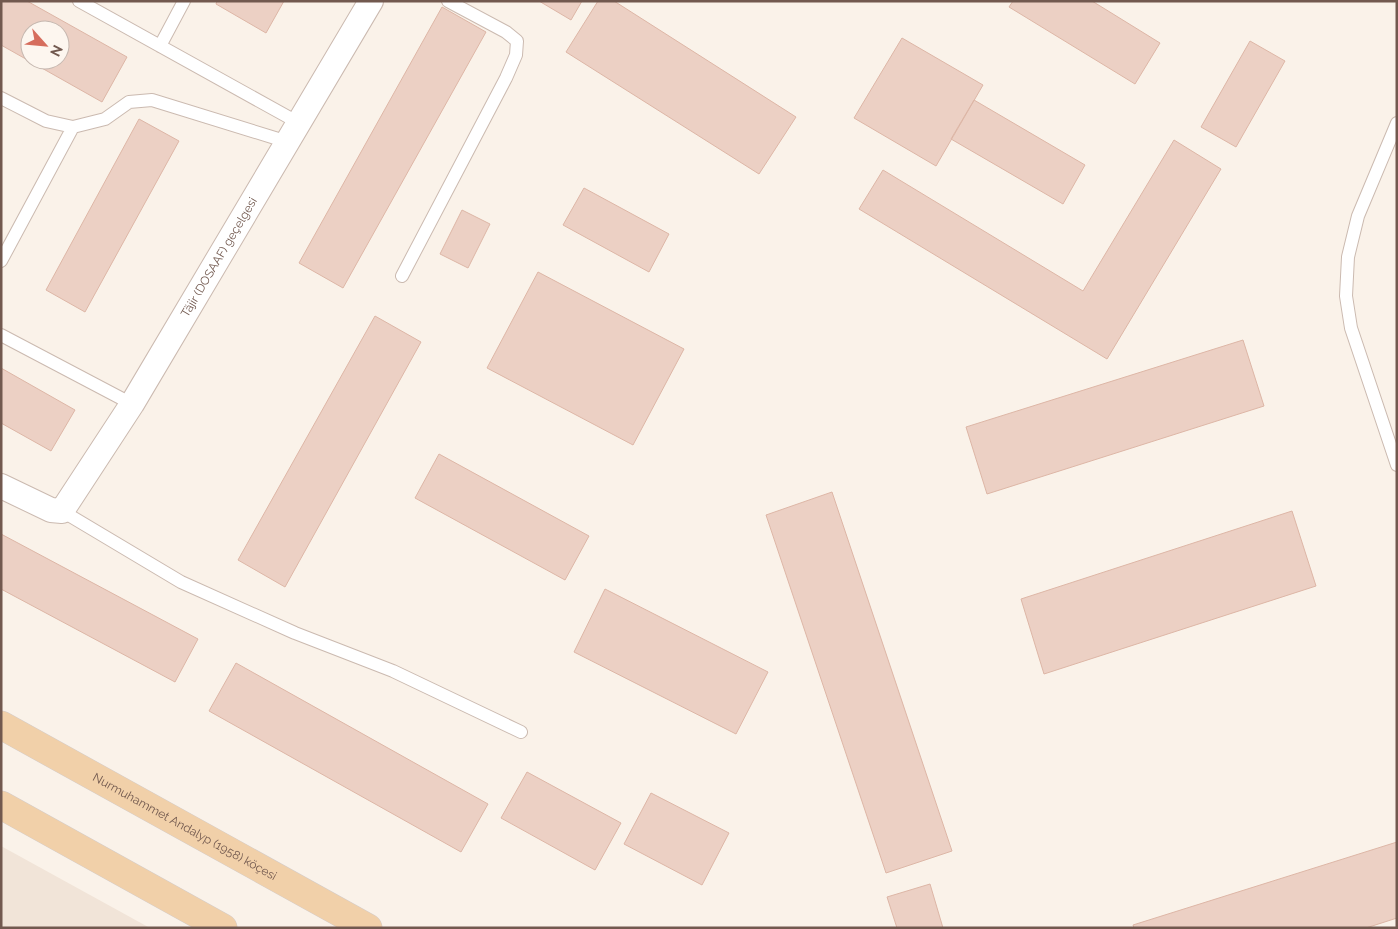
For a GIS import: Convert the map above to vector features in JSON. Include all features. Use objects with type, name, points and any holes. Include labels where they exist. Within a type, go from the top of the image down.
[{"type":"main road","name":"Nurmuhammet Andalyp (1958) köçesi","points":[[1,725],[368,928]]},
{"type":"main road","points":[[1,805],[223,928]]},
{"type":"street","name":"Täjir (DOSAAF) geçelgesi","points":[[62,511],[132,404],[371,1]]},
{"type":"street","points":[[1,486],[51,510],[62,511]]},
{"type":"lane","points":[[79,1],[160,46],[294,132]]},
{"type":"lane","points":[[160,46],[184,1]]},
{"type":"lane","points":[[402,276],[506,78],[516,55],[517,41],[506,32],[448,1]]},
{"type":"lane","points":[[1,98],[46,121],[73,127],[105,119],[129,102],[152,100],[294,132]]},
{"type":"lane","points":[[1397,123],[1358,216],[1348,257],[1346,296],[1351,328],[1397,465]]},
{"type":"lane","points":[[1,261],[73,127]]},
{"type":"lane","points":[[1,335],[132,404]]},
{"type":"lane","points":[[62,511],[181,582],[295,633],[393,671],[521,732]]},
{"type":"shaded area","points":[[1,846],[150,928],[1,928]]},
{"type":"building","points":[[1,1],[27,1],[61,20],[20,20],[20,56],[1,45]]},
{"type":"building","points":[[217,1],[284,1],[266,33],[216,4]]},
{"type":"building","points":[[539,1],[582,1],[571,20]]},
{"type":"building","points":[[598,1],[614,1],[796,117],[759,174],[566,52]]},
{"type":"building","points":[[1013,1],[1092,1],[1160,43],[1135,84],[1009,7]]},
{"type":"building","points":[[442,7],[486,32],[343,288],[299,263]]},
{"type":"building","points":[[70,25],[127,57],[102,102],[45,70],[70,70]]},
{"type":"building","points":[[902,38],[983,85],[936,166],[854,118]]},
{"type":"building","points":[[1250,41],[1285,61],[1236,147],[1201,127]]},
{"type":"building","points":[[974,100],[1085,165],[1063,204],[951,139]]},
{"type":"building","points":[[139,119],[179,141],[85,312],[46,290]]},
{"type":"building","points":[[1174,140],[1221,169],[1107,359],[859,209],[883,170],[1083,291]]},
{"type":"building","points":[[584,188],[669,234],[649,272],[563,225]]},
{"type":"building","points":[[462,210],[490,224],[468,268],[440,254]]},
{"type":"building","points":[[538,272],[684,349],[633,445],[487,368]]},
{"type":"building","points":[[375,316],[421,342],[285,587],[238,560]]},
{"type":"building","points":[[1243,340],[1264,406],[987,494],[966,427]]},
{"type":"building","points":[[1,368],[75,410],[51,451],[1,423]]},
{"type":"building","points":[[439,454],[589,536],[565,580],[415,498]]},
{"type":"building","points":[[832,492],[952,851],[886,873],[766,515]]},
{"type":"building","points":[[1292,511],[1316,586],[1044,674],[1021,599]]},
{"type":"building","points":[[1,534],[198,639],[175,682],[1,589]]},
{"type":"building","points":[[605,589],[768,672],[736,734],[574,652]]},
{"type":"building","points":[[236,663],[488,804],[461,852],[209,711]]},
{"type":"building","points":[[527,772],[621,823],[595,870],[501,818]]},
{"type":"building","points":[[651,793],[729,833],[702,885],[624,844]]},
{"type":"building","points":[[1397,842],[1397,918],[1366,928],[1134,928],[1133,925]]},
{"type":"building","points":[[930,884],[943,928],[897,928],[887,897]]}]
